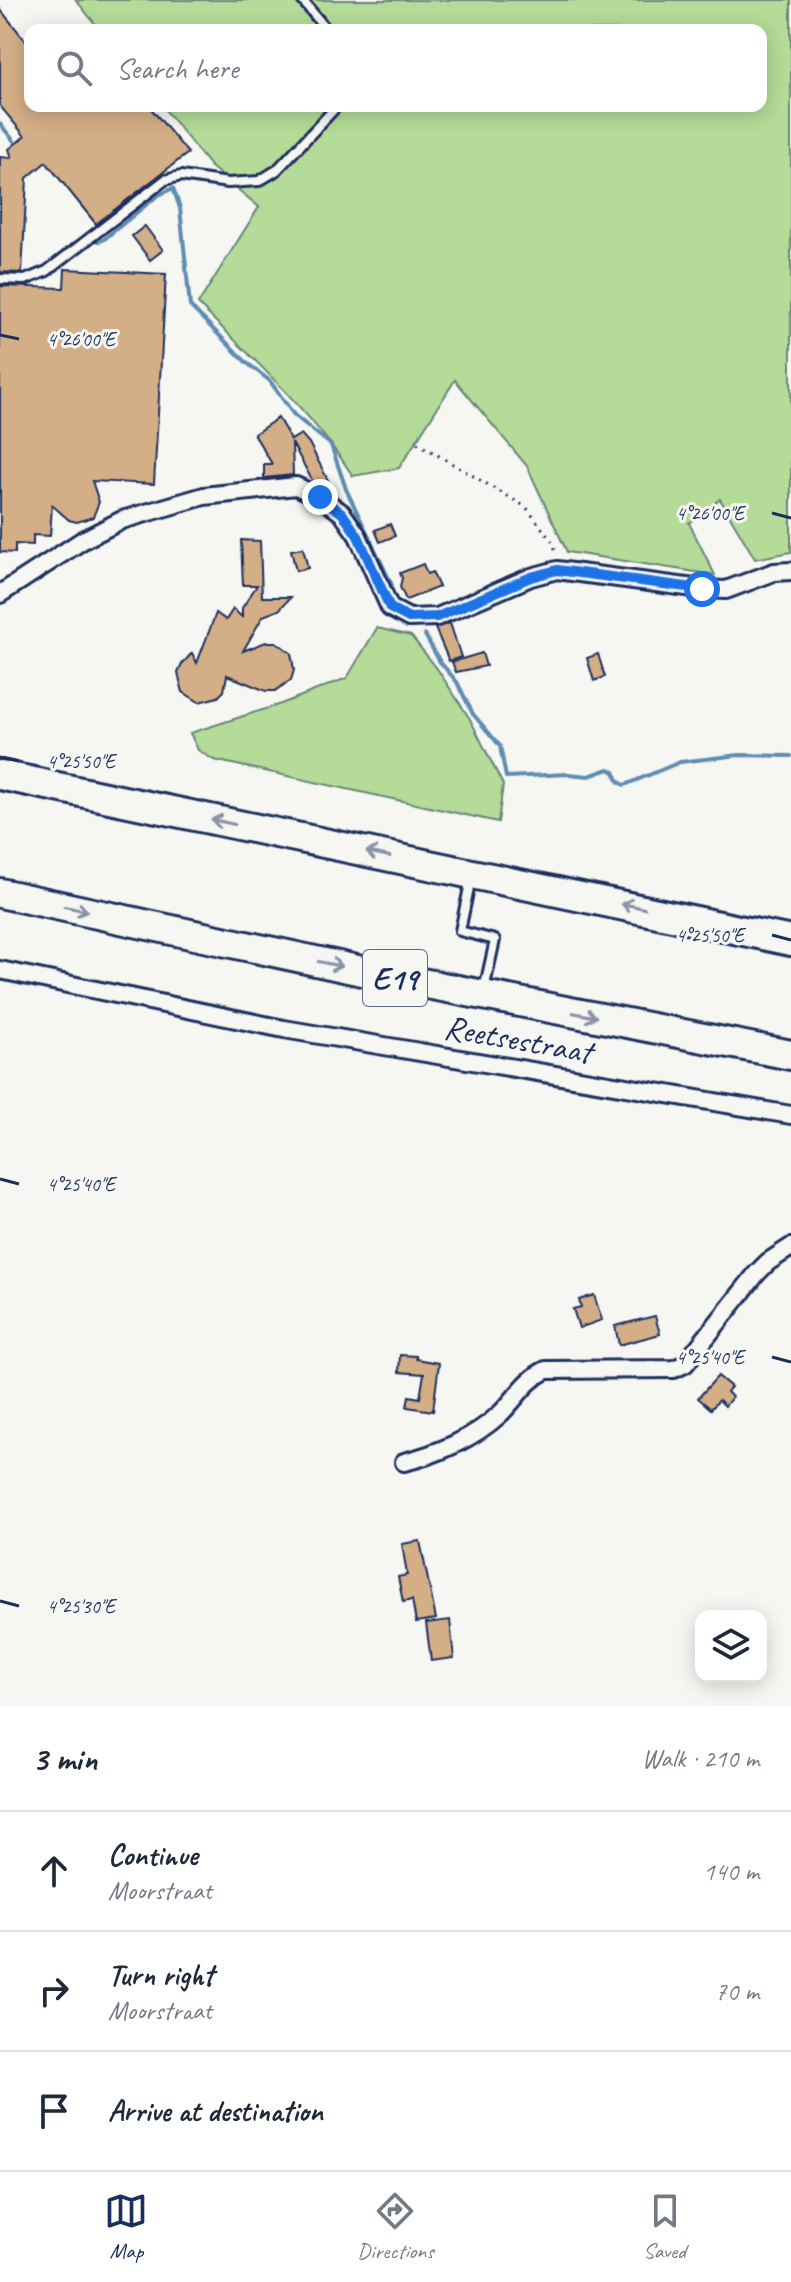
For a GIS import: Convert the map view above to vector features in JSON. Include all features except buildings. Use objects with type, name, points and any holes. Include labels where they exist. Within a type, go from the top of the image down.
[{"type":"highway","points":[[0,775],[791,941]]},
{"type":"highway","name":"E19","points":[[0,893],[483,995],[791,1055]]},
{"type":"street","points":[[0,594],[83,540],[122,520],[204,496],[296,486],[320,497],[342,513],[358,536],[390,608],[409,618],[437,617],[531,577],[557,570],[726,590],[774,572],[791,571]]},
{"type":"street","name":"Reetsestraat","points":[[0,970],[284,1029],[791,1115]]},
{"type":"street","points":[[404,1462],[430,1456],[484,1426],[501,1413],[528,1381],[546,1370],[654,1370],[674,1369],[685,1364],[757,1273],[791,1247]]},
{"type":"lane","points":[[302,0],[322,24]]},
{"type":"lane","points":[[0,279],[25,280],[47,271],[165,180],[181,176],[228,183],[259,181],[277,170],[331,112]]},
{"type":"lane","points":[[472,873],[460,931],[495,940],[483,995]]},
{"type":"path","points":[[417,443],[526,507],[554,544],[557,570]]},
{"type":"green space","points":[[76,0],[791,0],[791,552],[755,559],[720,499],[689,523],[715,575],[567,552],[527,466],[455,380],[399,468],[353,476],[300,407],[198,304],[259,207],[210,166],[167,112],[767,112],[767,24],[95,24]]},
{"type":"green space","points":[[377,628],[411,636],[436,667],[470,719],[503,785],[498,822],[214,760],[198,750],[190,733],[281,704],[347,678]]},
{"type":"waterway","points":[[0,124],[14,141]]},
{"type":"waterway","points":[[98,241],[157,196],[173,188],[180,208],[190,306],[247,363],[270,381],[294,415],[331,445],[346,489],[392,585]]},
{"type":"waterway","points":[[425,635],[440,662],[457,682],[473,714],[500,746],[506,777],[589,776],[609,769],[625,785],[680,762],[739,755],[791,756]]},
{"type":"route","points":[[320,497],[342,513],[358,536],[390,608],[409,618],[437,617],[531,577],[557,570],[702,589]]}]
